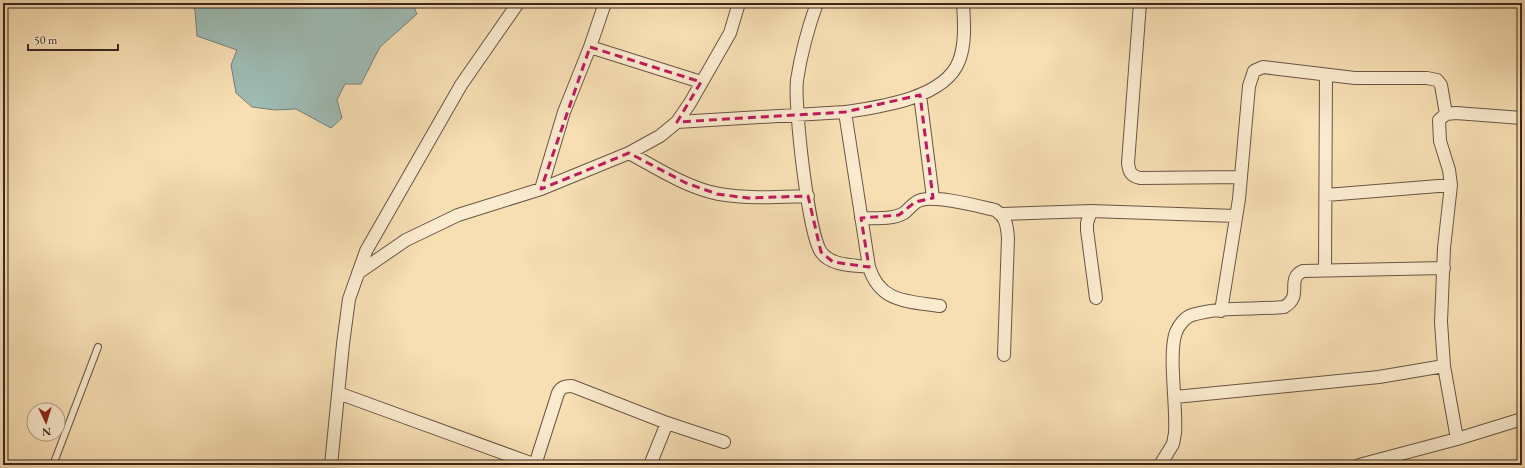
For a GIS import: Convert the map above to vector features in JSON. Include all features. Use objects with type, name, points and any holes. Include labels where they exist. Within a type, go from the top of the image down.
[{"type":"street","points":[[331,465],[349,299],[366,251],[461,85],[518,3]]},
{"type":"street","points":[[541,189],[564,112],[590,47],[605,3]]},
{"type":"street","points":[[358,273],[406,240],[458,215],[541,189],[629,153],[660,136],[677,122],[701,82],[730,33],[739,3]]},
{"type":"street","points":[[817,3],[802,53],[798,74],[797,115],[815,237],[821,252],[833,262],[869,267]]},
{"type":"street","points":[[677,122],[845,112],[920,95],[940,85],[951,76],[960,60],[964,39],[963,3]]},
{"type":"street","points":[[1140,3],[1128,164],[1130,173],[1133,176],[1140,178],[1240,178]]},
{"type":"street","points":[[590,47],[701,82]]},
{"type":"street","points":[[1221,311],[1236,216],[1249,86],[1254,71],[1263,67],[1356,78],[1427,78],[1437,80],[1441,85],[1446,114]]},
{"type":"street","points":[[1325,269],[1326,75]]},
{"type":"street","points":[[920,95],[933,198]]},
{"type":"street","points":[[845,112],[869,267],[873,280],[878,287],[888,295],[898,300],[940,306]]},
{"type":"street","points":[[1457,439],[1444,366],[1441,322],[1450,185],[1449,170],[1440,141],[1440,120],[1446,114],[1456,113],[1522,118]]},
{"type":"street","points":[[629,153],[686,183],[717,194],[748,198],[808,196]]},
{"type":"street","points":[[1326,195],[1450,185]]},
{"type":"street","points":[[861,218],[887,218],[899,215],[905,212],[915,202],[933,198],[995,210],[1002,214],[1091,211],[1236,216]]},
{"type":"street","points":[[1091,211],[1087,223],[1087,230],[1096,298]]},
{"type":"street","points":[[1002,214],[1006,222],[1008,238],[1004,355]]},
{"type":"street","points":[[1160,465],[1173,444],[1175,433],[1173,352],[1176,332],[1183,320],[1191,315],[1221,311],[1284,307],[1290,304],[1294,299],[1294,279],[1297,274],[1303,271],[1325,269],[1444,268]]},
{"type":"street","points":[[1175,397],[1379,377],[1444,366]]},
{"type":"street","points":[[338,393],[535,465],[558,393],[563,387],[572,386],[667,423],[724,442]]},
{"type":"street","points":[[1359,465],[1457,439],[1522,419]]},
{"type":"street","points":[[650,465],[667,423]]},
{"type":"lane","points":[[53,465],[98,347]]},
{"type":"highlighted area","points":[[590,47],[701,82],[677,122],[845,112],[920,95],[933,198],[915,202],[899,215],[861,218],[869,267],[833,262],[821,252],[808,196],[748,198],[717,194],[686,183],[629,153],[541,189]]},
{"type":"water","points":[[190,3],[412,3],[417,14],[380,47],[361,84],[345,84],[337,100],[342,118],[331,128],[296,109],[275,110],[252,107],[236,93],[231,65],[237,50],[197,36],[195,10]]}]
